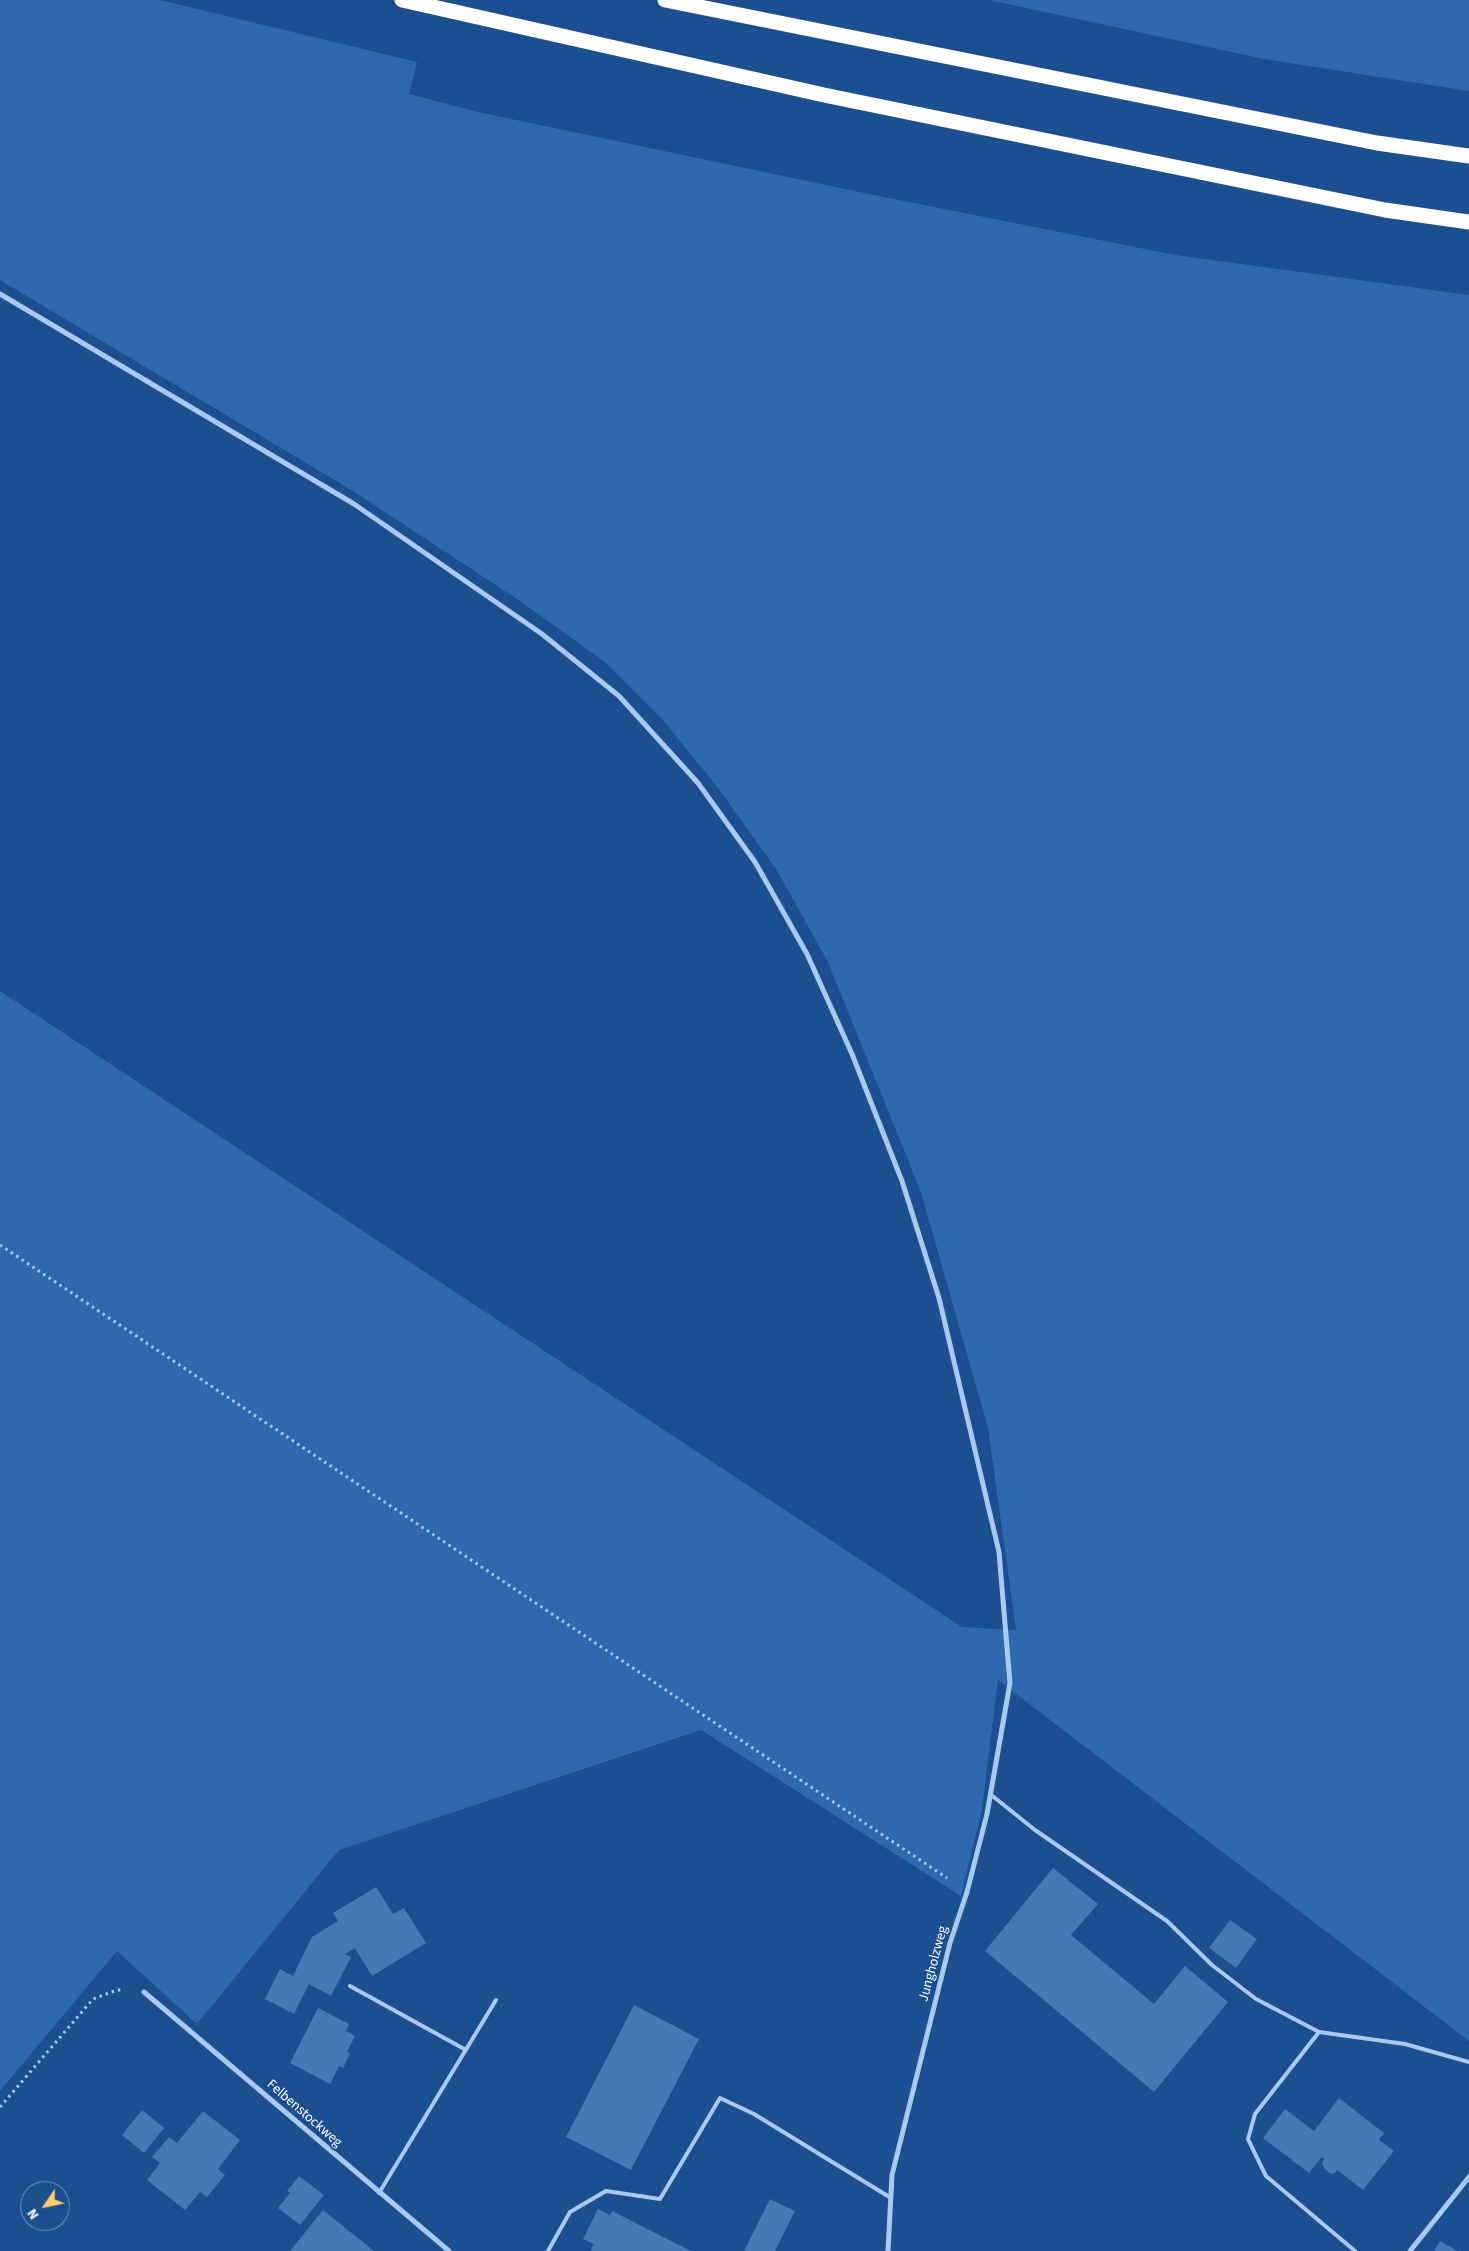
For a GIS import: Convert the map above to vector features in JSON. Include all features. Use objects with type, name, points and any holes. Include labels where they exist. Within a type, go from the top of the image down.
[{"type":"highway","points":[[402,0],[824,95],[1385,210],[1469,222]]},
{"type":"highway","points":[[666,0],[1377,143],[1469,156]]},
{"type":"street","name":"Jungholzweg","points":[[0,294],[354,504],[542,634],[619,696],[698,783],[755,862],[807,954],[852,1054],[902,1181],[939,1298],[999,1552],[1010,1683],[990,1794],[968,1892],[950,1943],[892,2175],[888,2251]]},
{"type":"street","name":"Felbenstockweg","points":[[144,1992],[449,2251]]},
{"type":"street","points":[[1410,2251],[1469,2177]]},
{"type":"lane","points":[[990,1794],[1035,1830],[1167,1921],[1212,1965],[1256,1999],[1319,2032],[1405,2044],[1469,2062]]},
{"type":"lane","points":[[350,1986],[466,2050]]},
{"type":"lane","points":[[379,2193],[496,2000]]},
{"type":"lane","points":[[1319,2032],[1255,2114],[1248,2139],[1266,2176],[1355,2251]]},
{"type":"lane","points":[[548,2251],[570,2212],[606,2191],[660,2199],[720,2098],[754,2114],[891,2198]]},
{"type":"path","points":[[0,1245],[968,1892]]},
{"type":"path","points":[[0,2108],[93,1999],[117,1990],[144,1992]]},
{"type":"shaded area","points":[[0,0],[160,0],[417,62],[409,94],[478,112],[869,194],[1175,255],[1469,295],[1469,2041],[998,1680],[982,1809],[961,1896],[701,1730],[339,1850],[197,2024],[117,1951],[0,2091],[0,991],[962,1627],[1016,1630],[988,1428],[921,1192],[827,960],[776,869],[718,788],[663,720],[606,663],[520,601],[353,491],[0,280]]},
{"type":"shaded area","points":[[989,0],[1469,0],[1469,91],[1264,59]]},
{"type":"building","points":[[1053,1868],[1098,1904],[1071,1935],[1154,2004],[1185,1966],[1228,2002],[1154,2092],[985,1951]]},
{"type":"building","points":[[376,1887],[393,1914],[404,1908],[426,1943],[372,1976],[355,1948],[345,1954],[351,1957],[331,1996],[309,1984],[294,2014],[265,1999],[280,1969],[293,1976],[312,1937],[338,1921],[333,1913]]},
{"type":"building","points":[[1230,1920],[1257,1939],[1236,1968],[1209,1948]]},
{"type":"building","points":[[634,2005],[699,2039],[631,2170],[566,2137]]},
{"type":"building","points":[[318,2008],[349,2024],[346,2031],[355,2036],[347,2052],[350,2054],[343,2068],[339,2066],[330,2084],[290,2063]]},
{"type":"building","points":[[1339,2098],[1384,2133],[1379,2140],[1394,2151],[1363,2190],[1337,2170],[1331,2174],[1324,2168],[1322,2163],[1324,2159],[1322,2157],[1309,2173],[1263,2138],[1285,2109],[1314,2131]]},
{"type":"building","points":[[142,2110],[164,2128],[144,2153],[122,2135]]},
{"type":"building","points":[[203,2111],[240,2140],[218,2169],[225,2175],[207,2197],[200,2192],[185,2210],[147,2180],[160,2163],[152,2157],[169,2137],[177,2143]]},
{"type":"building","points":[[299,2176],[324,2195],[300,2225],[278,2208],[290,2193],[287,2191]]},
{"type":"building","points":[[770,2199],[795,2211],[775,2251],[744,2251]]},
{"type":"building","points":[[598,2209],[610,2215],[612,2211],[691,2251],[590,2251],[594,2244],[583,2239]]},
{"type":"building","points":[[323,2210],[374,2251],[290,2251]]},
{"type":"building","points":[[1440,2241],[1458,2251],[1434,2251]]}]
